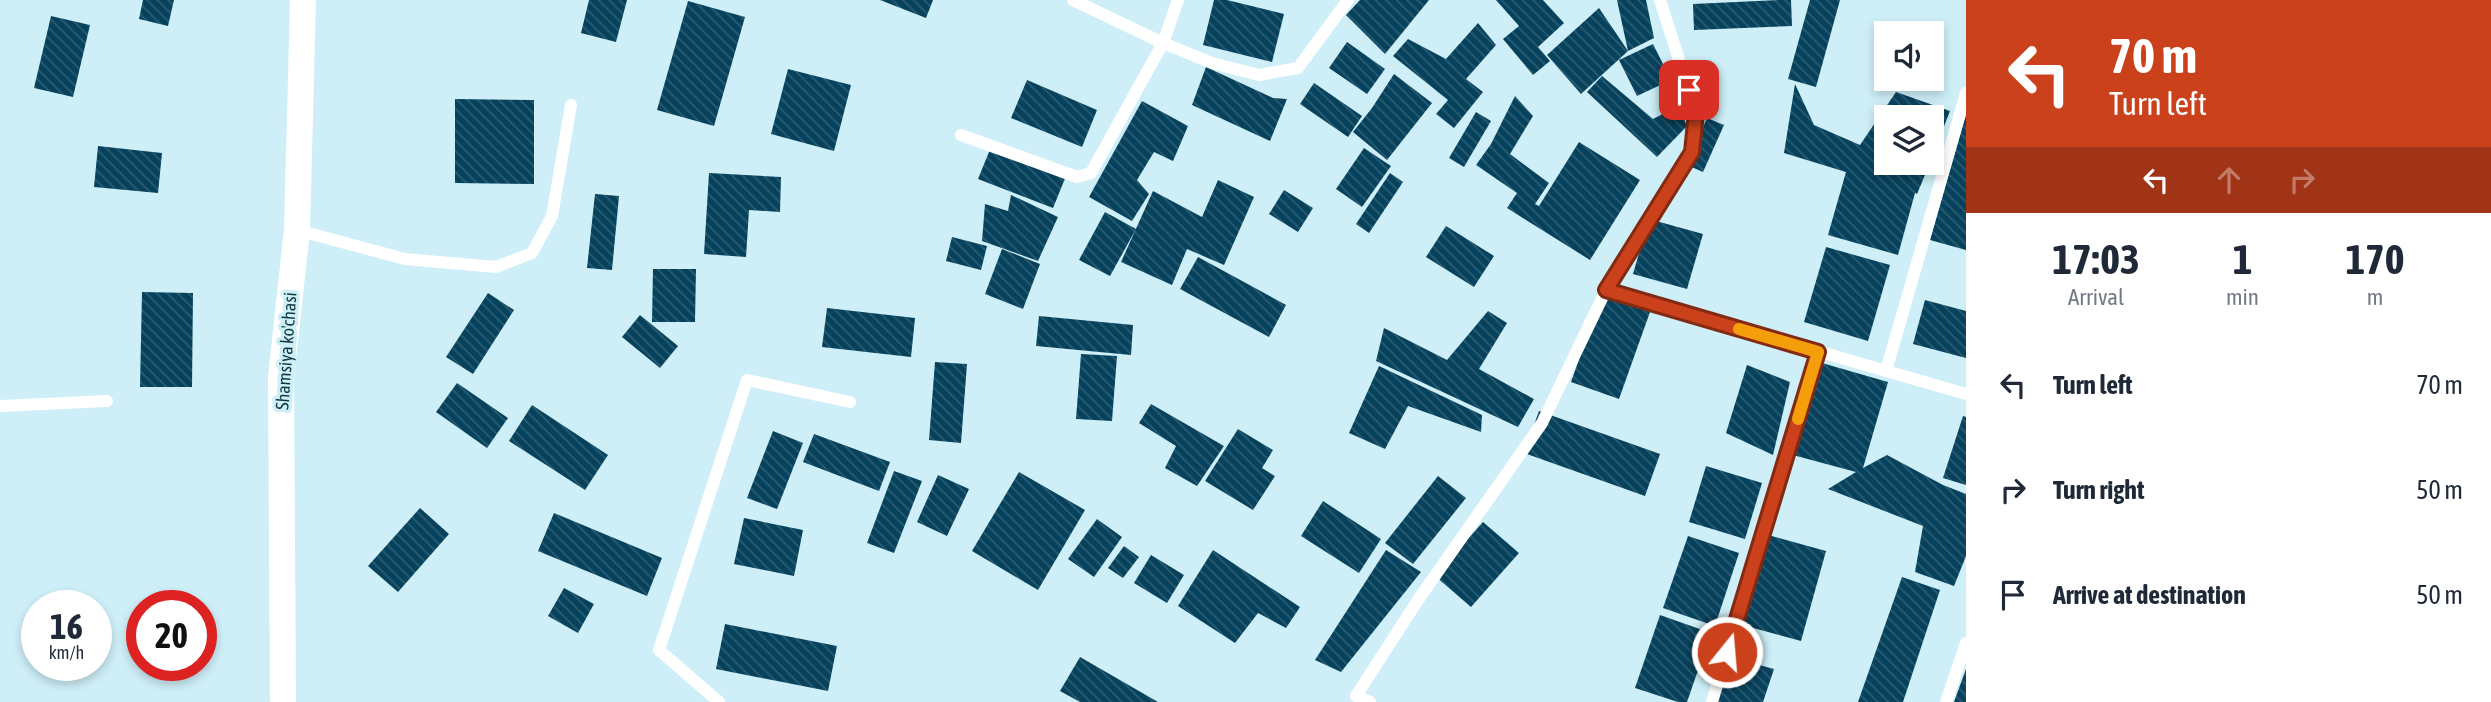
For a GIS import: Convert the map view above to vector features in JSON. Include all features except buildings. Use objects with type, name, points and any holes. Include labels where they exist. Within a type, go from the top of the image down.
[{"type":"street","name":"Shamsiya ko'chasi","points":[[283,702],[281,377],[297,230],[303,0]]},
{"type":"lane","points":[[1073,0],[1163,44],[1212,63],[1259,75],[1298,68],[1348,0]]},
{"type":"lane","points":[[961,135],[1077,177],[1091,173],[1163,44],[1178,0]]},
{"type":"lane","points":[[1370,702],[1356,696],[1418,600],[1542,424],[1606,290],[1692,152],[1696,113],[1660,0]]},
{"type":"lane","points":[[1886,371],[1966,93]]},
{"type":"lane","points":[[297,230],[405,259],[496,267],[532,253],[552,216],[571,105]]},
{"type":"lane","points":[[1606,290],[1966,394]]},
{"type":"lane","points":[[1712,702],[1818,352]]},
{"type":"lane","points":[[719,702],[659,650],[747,380],[850,402]]},
{"type":"lane","points":[[0,406],[107,401]]},
{"type":"lane","points":[[1946,702],[1966,643]]},
{"type":"slow traffic","points":[[1739,329],[1818,352],[1798,419]]},
{"type":"route","points":[[1689,90],[1696,113],[1692,152],[1606,290],[1818,352],[1727,652]]}]
